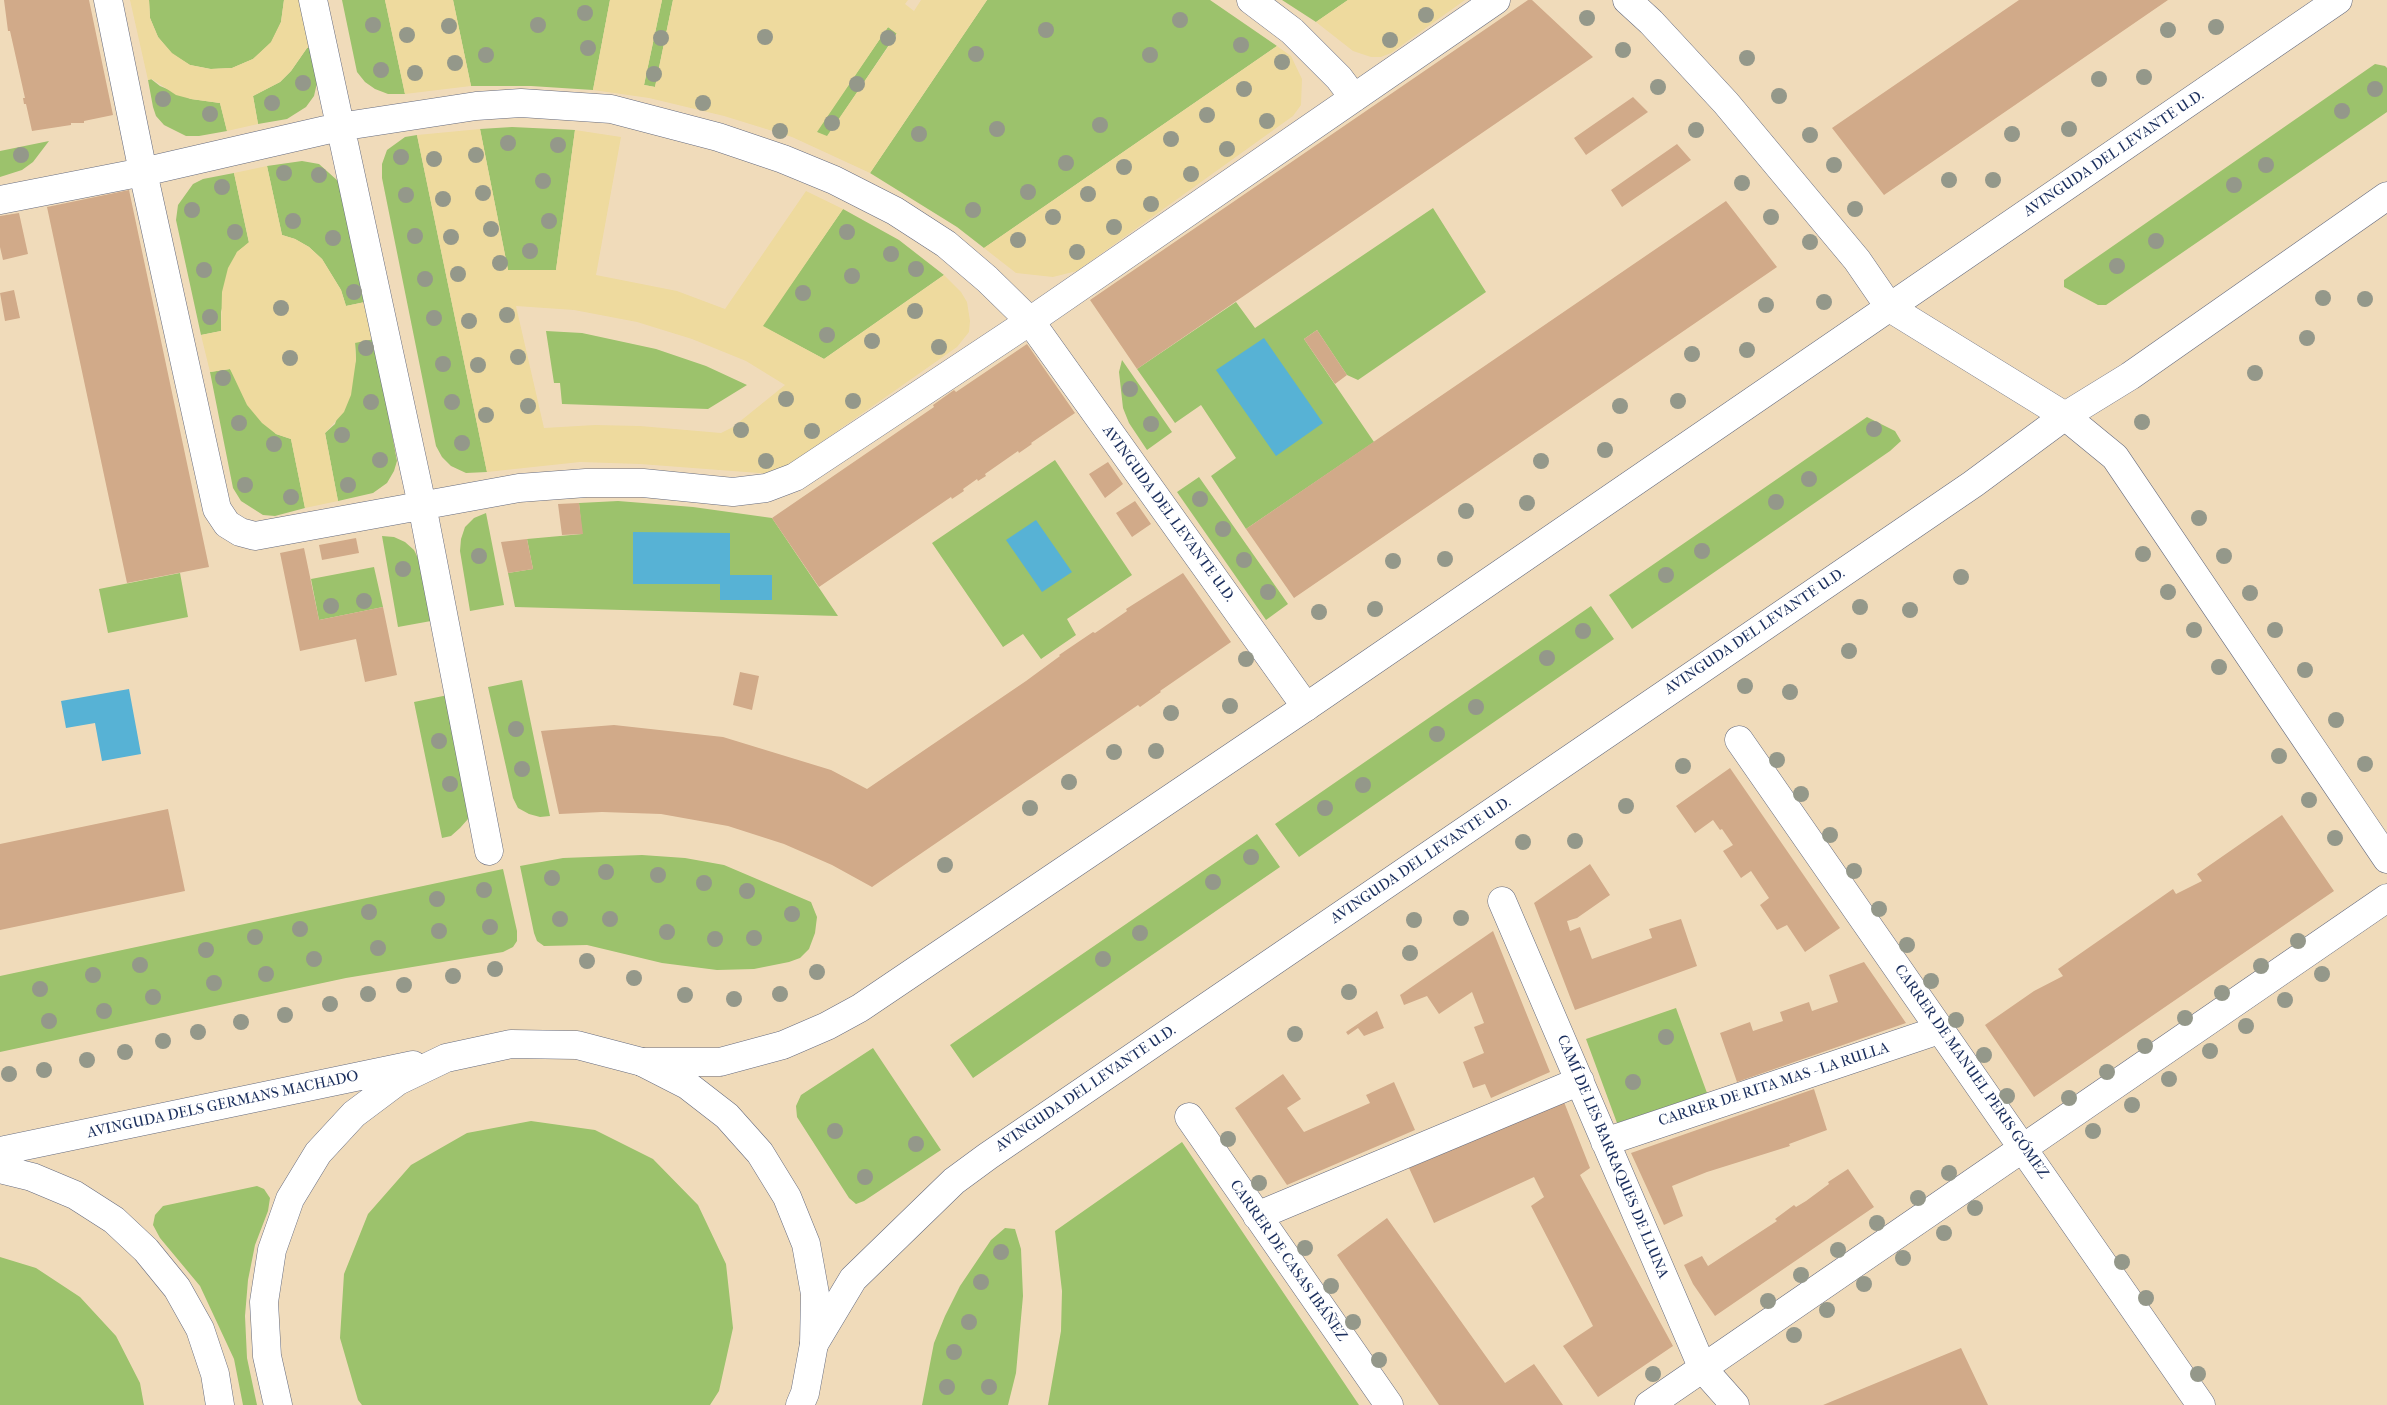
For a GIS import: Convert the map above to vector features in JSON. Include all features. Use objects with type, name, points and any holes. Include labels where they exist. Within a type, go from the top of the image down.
[{"type":"street","points":[[108,0],[143,172],[217,509],[227,524],[240,532],[255,536],[518,488],[586,483],[643,483],[733,492],[766,488],[795,476],[1030,321],[1496,0]]},
{"type":"street","points":[[313,0],[422,505],[489,851]]},
{"type":"street","points":[[1251,0],[1292,31],[1339,78],[1354,98]]},
{"type":"street","points":[[1627,0],[1651,22],[1726,103],[1857,260],[1890,308],[2065,416],[2115,457],[2387,859]]},
{"type":"street","name":"AVINGUDA DEL LEVANTE U.D.","points":[[642,1062],[720,1062],[783,1044],[827,1026],[860,1008],[1306,707],[2338,0]]},
{"type":"street","name":"AVINGUDA DEL LEVANTE U.D.","points":[[0,200],[143,172],[339,127],[476,106],[521,103],[611,109],[718,137],[783,159],[834,180],[895,211],[946,244],[987,279],[1030,321],[1306,707]]},
{"type":"street","name":"AVINGUDA DEL LEVANTE U.D.","points":[[814,1344],[853,1279],[954,1181],[1973,484],[2065,416],[2130,376],[2387,196]]},
{"type":"street","name":"CARRER DE MANUEL PERIS GÓMEZ","points":[[1739,740],[2201,1405]]},
{"type":"street","points":[[1649,1405],[2387,898]]},
{"type":"street","name":"CAMÍ DE LES BARRAQUES DE LLUNA","points":[[1502,901],[1703,1368],[1735,1405]]},
{"type":"street","name":"CARRER DE RITA MAS - LA RULLA","points":[[1606,1142],[1942,1030]]},
{"type":"street","points":[[278,1405],[267,1356],[264,1302],[272,1250],[290,1200],[318,1153],[354,1114],[398,1081],[446,1058],[511,1044],[577,1045],[642,1062],[687,1085],[727,1116],[766,1162],[787,1197],[806,1244],[814,1294],[814,1344],[804,1401]]},
{"type":"street","name":"AVINGUDA DELS GERMANS MACHADO","points":[[0,1152],[446,1058]]},
{"type":"street","points":[[1257,1216],[1580,1081]]},
{"type":"street","name":"CARRER DE CASAS IBÁÑEZ","points":[[1189,1117],[1389,1405]]},
{"type":"street","points":[[0,1170],[32,1177],[75,1195],[114,1220],[146,1250],[178,1288],[200,1329],[215,1374],[220,1405]]},
{"type":"green space","points":[[149,0],[284,0],[281,22],[271,43],[253,59],[232,68],[211,69],[190,65],[172,54],[158,37],[150,18]]},
{"type":"green space","points":[[342,0],[385,0],[405,94],[388,94],[375,89],[365,82],[357,72]]},
{"type":"green space","points":[[453,0],[610,0],[593,90],[531,86],[471,86]]},
{"type":"green space","points":[[662,0],[673,0],[655,87],[644,85]]},
{"type":"green space","points":[[987,0],[1210,0],[1277,46],[984,248],[957,227],[870,173]]},
{"type":"green space","points":[[1282,0],[1348,0],[1316,22]]},
{"type":"green space","points":[[888,27],[897,33],[827,137],[816,132]]},
{"type":"green space","points":[[311,47],[317,83],[314,96],[306,107],[287,119],[258,124],[253,96],[280,82],[291,71],[307,48]]},
{"type":"green space","points":[[2375,64],[2387,68],[2387,112],[2106,305],[2098,305],[2064,287],[2064,280]]},
{"type":"green space","points":[[151,79],[160,86],[191,99],[220,103],[227,131],[199,136],[186,136],[164,125],[156,116],[153,107],[148,80]]},
{"type":"green space","points":[[512,127],[575,130],[556,270],[508,270],[480,129]]},
{"type":"green space","points":[[417,135],[487,472],[466,473],[451,466],[442,457],[436,446],[382,178],[382,164],[387,150],[405,137]]},
{"type":"green space","points":[[49,141],[33,162],[22,170],[0,177],[0,151]]},
{"type":"green space","points":[[302,161],[319,164],[338,181],[365,302],[346,306],[341,290],[322,259],[309,247],[295,239],[282,235],[267,166]]},
{"type":"green space","points":[[234,173],[249,243],[237,252],[221,312],[221,331],[201,335],[176,220],[178,205],[193,184],[203,179]]},
{"type":"green space","points":[[1433,208],[1486,292],[1358,380],[1347,375],[1317,330],[1304,339],[1374,442],[1246,529],[1211,476],[1236,458],[1201,405],[1175,423],[1137,369],[1236,302],[1255,328]]},
{"type":"green space","points":[[843,209],[899,240],[944,275],[824,359],[762,326]]},
{"type":"green space","points":[[546,331],[582,333],[656,349],[706,366],[747,385],[708,409],[562,404],[560,383],[554,383]]},
{"type":"green space","points":[[374,339],[397,461],[387,483],[373,493],[338,501],[325,433],[335,424],[356,360],[355,342]]},
{"type":"green space","points":[[1122,360],[1172,432],[1147,450],[1129,423],[1123,408],[1119,372]]},
{"type":"green space","points":[[230,369],[276,434],[291,439],[305,508],[275,516],[263,515],[241,501],[233,488],[210,372]]},
{"type":"green space","points":[[1867,417],[1895,431],[1901,441],[1890,451],[1632,629],[1609,595]]},
{"type":"green space","points":[[1055,460],[1132,575],[1067,619],[1076,635],[1041,659],[1023,634],[1003,647],[932,543]]},
{"type":"green space","points":[[1199,477],[1288,604],[1266,620],[1177,492]]},
{"type":"green space","points":[[618,501],[693,507],[772,518],[838,616],[515,607],[508,573],[533,569],[527,539],[582,534],[579,503]]},
{"type":"green space","points":[[486,513],[504,605],[470,611],[460,551],[461,539],[465,527],[474,518]]},
{"type":"green space","points":[[382,536],[394,537],[405,542],[414,550],[420,562],[431,621],[398,627]]},
{"type":"green space","points":[[374,567],[383,607],[319,620],[311,579]]},
{"type":"green space","points":[[180,573],[188,617],[108,633],[99,589]]},
{"type":"green space","points":[[1591,606],[1614,639],[1299,857],[1275,824]]},
{"type":"green space","points":[[522,680],[550,816],[540,817],[529,814],[518,808],[513,798],[488,687]]},
{"type":"green space","points":[[448,695],[468,807],[468,819],[451,836],[442,838],[414,702]]},
{"type":"green space","points":[[1257,834],[1280,867],[973,1078],[950,1045]]},
{"type":"green space","points":[[642,855],[685,858],[724,865],[811,902],[817,917],[815,933],[809,949],[800,958],[789,962],[754,969],[717,970],[662,963],[587,945],[544,946],[537,941],[520,866],[563,858]]},
{"type":"green space","points":[[503,869],[517,931],[517,941],[513,947],[503,952],[346,978],[0,1052],[0,976]]},
{"type":"green space","points":[[1676,1008],[1707,1093],[1617,1123],[1586,1039]]},
{"type":"green space","points":[[873,1048],[941,1150],[864,1201],[856,1204],[849,1198],[797,1117],[796,1106],[801,1095]]},
{"type":"green space","points":[[531,1121],[595,1130],[653,1159],[698,1205],[726,1264],[733,1328],[719,1391],[710,1405],[362,1405],[358,1400],[340,1338],[344,1274],[368,1214],[411,1165],[467,1133]]},
{"type":"green space","points":[[1182,1142],[1359,1405],[1048,1405],[1061,1331],[1062,1291],[1055,1231]]},
{"type":"green space","points":[[257,1186],[264,1189],[270,1198],[268,1211],[255,1245],[248,1280],[245,1316],[247,1358],[257,1405],[243,1405],[234,1359],[200,1286],[160,1238],[153,1225],[155,1215],[163,1206]]},
{"type":"green space","points":[[1005,1228],[1015,1229],[1021,1249],[1023,1296],[1016,1373],[1008,1405],[922,1405],[934,1343],[945,1316],[960,1286],[991,1240]]},
{"type":"green space","points":[[0,1257],[36,1268],[80,1297],[116,1336],[140,1383],[144,1405],[0,1405]]},
{"type":"sand","points":[[130,0],[149,0],[150,18],[158,37],[172,53],[190,65],[210,69],[232,68],[253,59],[271,42],[281,22],[284,0],[301,0],[311,47],[307,48],[291,71],[280,82],[253,96],[258,124],[227,131],[220,103],[176,95],[152,79],[148,80]]},
{"type":"sand","points":[[385,0],[453,0],[471,86],[405,94]]},
{"type":"sand","points":[[610,0],[662,0],[644,85],[655,87],[673,0],[908,0],[905,4],[914,11],[921,0],[987,0],[870,173],[792,137],[724,116],[649,98],[593,90]],"holes":[[[888,27],[897,34],[827,136],[817,132]]]},
{"type":"sand","points":[[1348,0],[1465,0],[1391,53],[1381,57],[1371,57],[1353,51],[1316,22]]},
{"type":"sand","points":[[1277,46],[1291,56],[1302,79],[1301,105],[1293,116],[1077,271],[1053,277],[1016,273],[984,248]]},
{"type":"sand","points":[[480,129],[508,270],[556,270],[575,130],[621,137],[596,275],[677,291],[725,309],[806,191],[843,209],[763,326],[824,359],[944,275],[961,292],[967,302],[970,321],[969,332],[957,347],[783,469],[772,474],[640,464],[580,462],[487,472],[417,135]],"holes":[[[516,306],[574,310],[637,322],[692,339],[746,361],[785,385],[733,427],[721,433],[640,426],[595,425],[544,428]]]},
{"type":"sand","points":[[267,166],[282,235],[295,239],[309,247],[322,259],[341,290],[346,306],[365,302],[374,339],[355,343],[356,360],[351,395],[344,412],[325,433],[338,501],[305,508],[291,439],[276,434],[262,423],[247,405],[230,369],[210,372],[201,335],[221,331],[222,292],[228,268],[237,252],[249,242],[234,173]]},
{"type":"water","points":[[1264,338],[1323,423],[1276,456],[1216,370]]},
{"type":"water","points":[[1036,520],[1072,572],[1042,592],[1006,540]]},
{"type":"water","points":[[633,532],[730,533],[730,575],[772,575],[772,600],[720,600],[720,584],[633,584]]},
{"type":"water","points":[[129,689],[141,754],[102,761],[95,723],[66,728],[61,701]]},
{"type":"building","points":[[4,0],[89,0],[113,115],[84,121],[84,123],[71,123],[71,125],[32,131],[26,104],[24,104],[23,98],[25,98],[10,31],[8,31]]},
{"type":"building","points":[[1528,0],[1532,0],[1593,57],[1137,369],[1090,300]]},
{"type":"building","points":[[2019,0],[2168,0],[1884,195],[1832,128]]},
{"type":"building","points":[[1633,97],[1648,112],[1586,155],[1574,138]]},
{"type":"building","points":[[1677,144],[1691,160],[1622,207],[1611,190]]},
{"type":"building","points":[[129,190],[209,567],[127,583],[47,207]]},
{"type":"building","points":[[1726,201],[1777,267],[1294,598],[1246,529]]},
{"type":"building","points":[[19,213],[28,254],[3,260],[0,247],[0,216]]},
{"type":"building","points":[[14,290],[20,318],[5,321],[0,293]]},
{"type":"building","points":[[1317,330],[1347,375],[1335,384],[1304,339]]},
{"type":"building","points":[[1027,344],[1075,413],[1019,453],[1018,451],[985,474],[986,476],[978,481],[977,479],[963,489],[964,491],[952,499],[951,497],[819,587],[772,518],[934,407],[933,405],[954,390],[956,392]]},
{"type":"building","points":[[1108,462],[1123,484],[1105,498],[1089,474]]},
{"type":"building","points":[[1135,501],[1151,524],[1132,537],[1116,513]]},
{"type":"building","points":[[579,503],[583,534],[562,535],[558,504]]},
{"type":"building","points":[[356,538],[359,553],[322,560],[319,545]]},
{"type":"building","points":[[527,539],[533,569],[508,573],[501,542]]},
{"type":"building","points":[[304,548],[319,620],[383,607],[397,675],[365,682],[356,639],[300,651],[280,553]]},
{"type":"building","points":[[1183,573],[1231,642],[1140,707],[1138,705],[872,887],[832,865],[784,844],[728,826],[661,814],[602,812],[559,814],[541,731],[614,725],[723,737],[831,770],[867,789],[1026,681],[1059,655],[1127,611],[1126,609]]},
{"type":"building","points":[[740,672],[759,676],[752,710],[733,705]]},
{"type":"building","points":[[1730,768],[1840,928],[1805,952],[1787,925],[1777,930],[1760,905],[1769,898],[1751,871],[1741,878],[1723,851],[1733,845],[1722,829],[1720,830],[1713,820],[1695,833],[1676,806]]},
{"type":"building","points":[[168,809],[185,891],[0,930],[0,844]]},
{"type":"building","points":[[2282,815],[2334,891],[2034,1097],[1985,1025],[2034,991],[2063,976],[2058,969],[2173,889],[2176,894],[2202,881],[2197,874]]},
{"type":"building","points":[[1590,864],[1610,895],[1577,918],[1567,921],[1570,931],[1580,927],[1592,959],[1652,938],[1649,929],[1681,919],[1697,966],[1575,1010],[1534,903]]},
{"type":"building","points":[[1493,931],[1550,1072],[1491,1098],[1485,1084],[1473,1088],[1463,1062],[1484,1053],[1474,1027],[1484,1023],[1472,992],[1439,1014],[1427,996],[1404,1005],[1400,995]]},
{"type":"building","points":[[1864,962],[1906,1023],[1737,1082],[1720,1033],[1750,1022],[1753,1031],[1783,1021],[1780,1012],[1809,1002],[1812,1011],[1838,1002],[1829,975]]},
{"type":"building","points":[[1377,1011],[1384,1028],[1364,1036],[1358,1028],[1348,1035],[1346,1032]]},
{"type":"building","points":[[1283,1074],[1301,1099],[1287,1108],[1304,1132],[1370,1103],[1366,1095],[1394,1082],[1415,1130],[1287,1185],[1235,1108]]},
{"type":"building","points":[[1814,1089],[1827,1130],[1789,1144],[1790,1146],[1707,1172],[1672,1186],[1683,1216],[1664,1225],[1631,1153]]},
{"type":"building","points":[[1564,1102],[1590,1168],[1580,1175],[1673,1346],[1598,1397],[1563,1346],[1593,1326],[1531,1206],[1544,1197],[1534,1177],[1434,1223],[1409,1168]]},
{"type":"building","points":[[1848,1169],[1874,1207],[1715,1316],[1693,1284],[1684,1265],[1702,1256],[1708,1266],[1777,1221],[1775,1219],[1794,1205],[1796,1207],[1806,1201],[1829,1184],[1828,1182]]},
{"type":"building","points":[[1387,1218],[1505,1383],[1534,1364],[1563,1405],[1439,1405],[1337,1255]]},
{"type":"building","points":[[1961,1348],[1988,1405],[1823,1405]]}]
